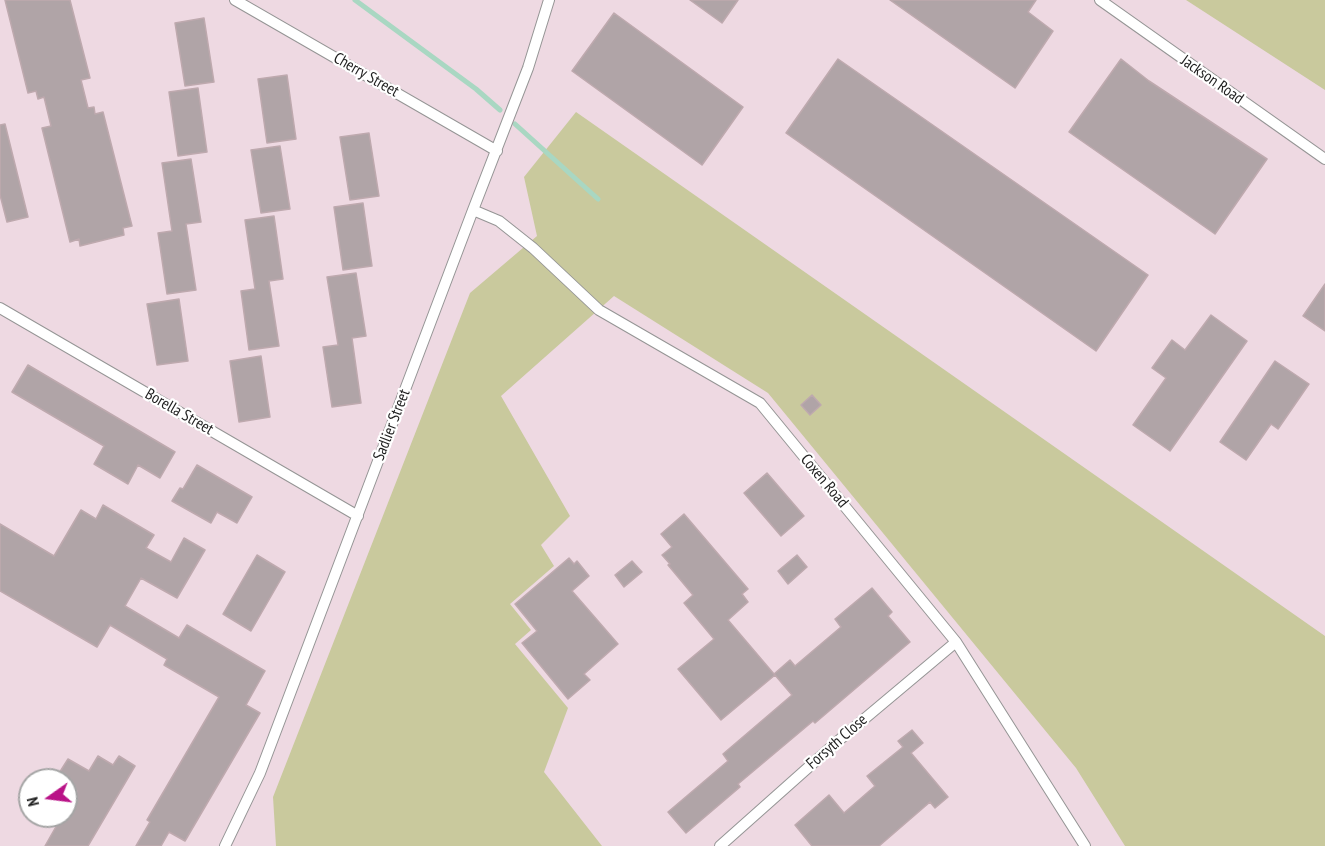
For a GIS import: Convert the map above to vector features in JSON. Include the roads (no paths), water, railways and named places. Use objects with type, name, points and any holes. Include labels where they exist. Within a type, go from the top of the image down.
[{"type":"lane","name":"Cherry Street","points":[[235,0],[497,151]]},
{"type":"lane","name":"Sadlier Street","points":[[225,846],[260,773],[497,151],[528,68],[549,0]]},
{"type":"lane","name":"Jackson Road","points":[[1100,0],[1325,159]]},
{"type":"lane","name":"Coxen Road","points":[[473,210],[499,221],[533,248],[599,310],[760,403],[956,642],[1085,846]]},
{"type":"lane","name":"Borella Street","points":[[0,308],[358,516]]},
{"type":"lane","name":"Forsyth Close","points":[[723,845],[838,741],[956,642]]},
{"type":"waterway","points":[[355,0],[476,89],[500,110]]},
{"type":"waterway","points":[[515,124],[598,199]]}]
